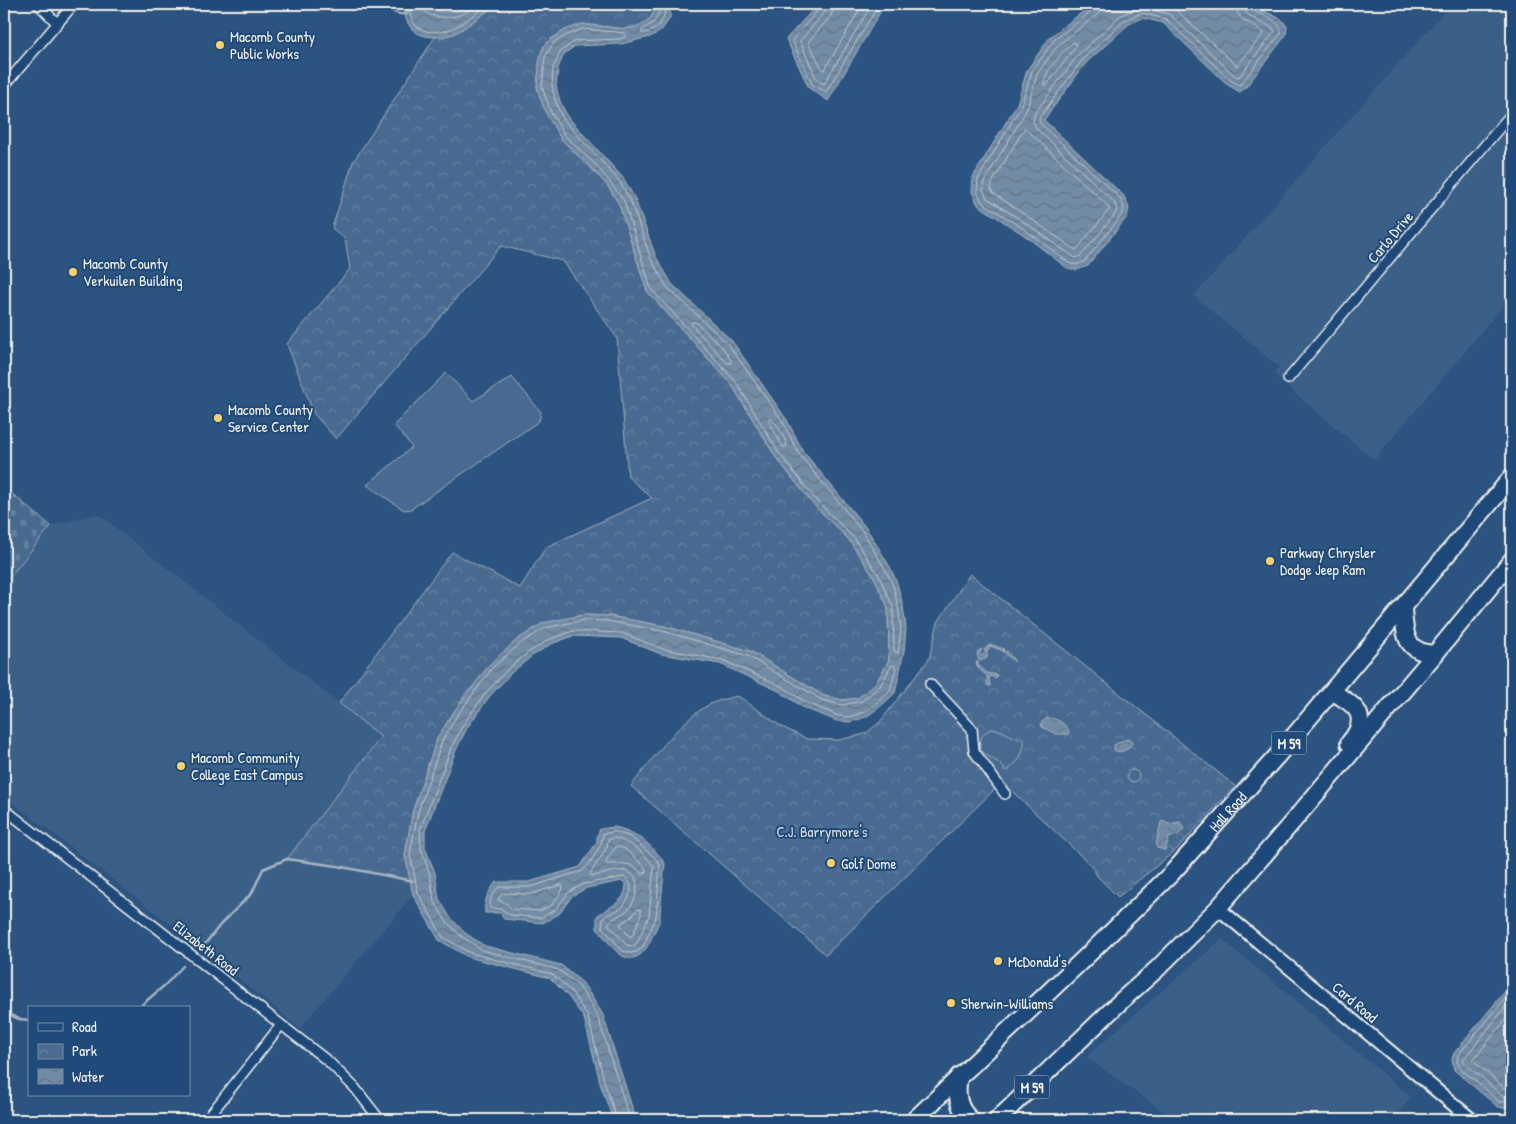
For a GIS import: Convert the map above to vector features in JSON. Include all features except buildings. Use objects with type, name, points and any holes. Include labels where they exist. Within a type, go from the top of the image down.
[{"type":"highway","name":"Hall Road","points":[[914,1120],[1171,874],[1332,692],[1512,477]]},
{"type":"highway","name":"M 59","points":[[997,1120],[1157,969],[1218,908],[1435,654],[1512,560]]},
{"type":"highway","points":[[1403,609],[1406,636],[1412,646],[1418,652],[1435,654]]},
{"type":"highway","points":[[1298,816],[1306,796],[1354,737],[1360,723],[1360,716],[1355,707],[1332,692]]},
{"type":"highway","points":[[960,1076],[956,1090],[957,1097],[965,1115],[971,1120]]},
{"type":"street","points":[[38,4],[57,23]]},
{"type":"street","points":[[4,86],[74,4]]},
{"type":"street","name":"Carlo Drive","points":[[1288,380],[1512,113]]},
{"type":"street","points":[[930,684],[972,729],[974,751],[1005,794]]},
{"type":"street","name":"Elizabeth Road","points":[[4,809],[337,1070],[360,1094],[380,1120]]},
{"type":"street","name":"Card Road","points":[[1218,908],[1472,1120]]},
{"type":"street","points":[[206,1120],[282,1025]]},
{"type":"shaded area","points":[[1451,4],[1512,4],[1512,295],[1374,460],[1290,389],[1274,373],[1279,367],[1194,296]]},
{"type":"shaded area","name":"Macomb Community College East Campus","points":[[98,514],[381,736],[288,859],[411,880],[413,895],[300,1028],[194,942],[4,796],[4,584],[51,526]]},
{"type":"shaded area","points":[[1222,939],[1411,1097],[1393,1120],[1175,1120],[1086,1057]]},
{"type":"green space","points":[[498,4],[656,4],[650,19],[638,26],[626,29],[582,24],[544,46],[540,56],[537,87],[561,139],[607,185],[619,204],[647,291],[732,385],[775,456],[812,503],[849,540],[874,577],[888,608],[889,660],[876,683],[858,698],[843,700],[824,696],[750,651],[664,626],[609,616],[584,615],[544,623],[466,693],[437,739],[413,810],[405,855],[411,880],[287,859],[381,737],[339,703],[452,552],[520,588],[546,547],[652,498],[628,477],[617,338],[563,261],[501,246],[336,439],[314,414],[287,344],[350,269],[345,239],[332,228],[353,162],[435,37],[454,34]]},
{"type":"green space","points":[[446,373],[473,401],[512,377],[541,412],[539,421],[411,509],[404,510],[367,485],[412,447],[394,425]]},
{"type":"green space","points":[[4,487],[51,526],[4,584]]},
{"type":"green space","name":"C.J. Barrymore's","points":[[970,574],[1235,786],[1176,850],[1118,897],[1097,876],[1092,866],[1002,782],[826,955],[631,786],[680,727],[703,708],[715,702],[738,696],[782,727],[807,739],[839,740],[865,734],[880,722],[929,659],[938,622]]},
{"type":"green space","points":[[991,729],[1000,730],[1016,738],[1024,739],[1020,758],[1006,771],[980,749],[982,737],[985,732]]},
{"type":"green space","points":[[1131,770],[1135,770],[1139,776],[1135,782],[1131,782],[1127,778],[1127,774]]},
{"type":"water","points":[[403,4],[424,4],[429,9],[443,12],[458,11],[470,4],[498,4],[458,32],[437,37],[421,35],[412,29],[407,21]]},
{"type":"water","points":[[656,4],[670,4],[670,18],[661,31],[650,37],[621,44],[575,46],[564,54],[558,68],[556,86],[560,101],[567,116],[624,179],[635,199],[656,257],[672,284],[732,341],[787,420],[803,451],[867,529],[890,567],[897,583],[906,628],[904,651],[895,693],[866,717],[850,722],[837,721],[804,708],[779,691],[720,664],[661,654],[621,638],[573,636],[551,644],[511,673],[489,697],[467,728],[456,750],[425,831],[425,847],[435,873],[439,899],[450,917],[465,933],[485,946],[561,965],[583,983],[603,1015],[636,1120],[613,1120],[601,1086],[584,1018],[567,995],[550,978],[468,957],[439,940],[413,895],[405,855],[413,810],[437,739],[452,714],[490,664],[518,639],[543,623],[583,615],[609,616],[664,626],[750,651],[824,696],[843,700],[858,698],[876,683],[889,660],[888,608],[874,577],[849,540],[812,503],[775,456],[732,385],[647,291],[619,204],[607,185],[561,139],[547,115],[540,98],[537,87],[540,56],[544,46],[551,39],[565,30],[582,24],[626,29],[638,26],[650,19]]},
{"type":"water","points":[[818,4],[885,4],[828,101],[809,88],[786,39]]},
{"type":"water","points":[[1093,4],[1250,4],[1281,19],[1287,26],[1286,35],[1246,87],[1240,92],[1228,85],[1163,23],[1143,18],[1129,24],[1086,63],[1044,120],[1124,196],[1129,208],[1127,217],[1088,266],[1076,270],[1067,268],[1024,235],[978,205],[972,192],[973,177],[1017,104],[1027,70],[1050,37]]},
{"type":"water","points":[[991,645],[1004,649],[1005,652],[1007,651],[1015,662],[1001,650],[990,646],[987,651],[987,658],[980,661],[977,655],[978,651],[982,649],[979,654],[982,656],[986,651],[984,650]]},
{"type":"water","points":[[978,661],[978,665],[987,673],[997,675],[995,679],[992,676],[989,677],[990,686],[987,685],[987,676],[978,668],[976,663]]},
{"type":"water","points":[[1047,718],[1057,720],[1063,724],[1068,729],[1068,734],[1056,734],[1042,727],[1041,723]]},
{"type":"water","points":[[1127,739],[1132,741],[1128,748],[1124,751],[1114,750],[1114,745]]},
{"type":"water","points":[[1164,821],[1168,824],[1180,822],[1184,829],[1179,834],[1169,838],[1165,850],[1157,848],[1156,845],[1161,822]]},
{"type":"water","points":[[614,827],[636,835],[655,850],[665,863],[659,922],[647,947],[640,955],[626,958],[621,955],[597,929],[597,916],[620,900],[623,895],[626,883],[622,881],[587,888],[572,896],[559,914],[543,923],[504,919],[501,913],[485,913],[487,896],[496,882],[529,882],[580,867],[597,842],[600,829]]},
{"type":"water","points":[[1512,983],[1512,1104],[1508,1109],[1498,1107],[1454,1070],[1452,1059],[1454,1053]]},
{"type":"waterway","points":[[390,4],[392,10],[396,13],[407,14]]},
{"type":"waterway","points":[[205,944],[221,924],[252,893],[263,869],[287,859],[337,866],[413,881]]},
{"type":"waterway","points":[[140,1006],[165,985],[183,966]]},
{"type":"waterway","points":[[4,1012],[19,1019],[28,1020]]},
{"type":"place","name":"Macomb County Public Works","points":[[220,45]]},
{"type":"place","name":"Macomb County Verkuilen Building","points":[[73,272]]},
{"type":"place","name":"Macomb County Service Center","points":[[218,418]]},
{"type":"place","name":"Parkway Chrysler Dodge Jeep Ram","points":[[1270,561]]},
{"type":"place","name":"Macomb Community College East Campus","points":[[181,766]]},
{"type":"place","name":"Golf Dome","points":[[831,863]]},
{"type":"place","name":"McDonald's","points":[[998,961]]},
{"type":"place","name":"Sherwin-Williams","points":[[951,1003]]}]
